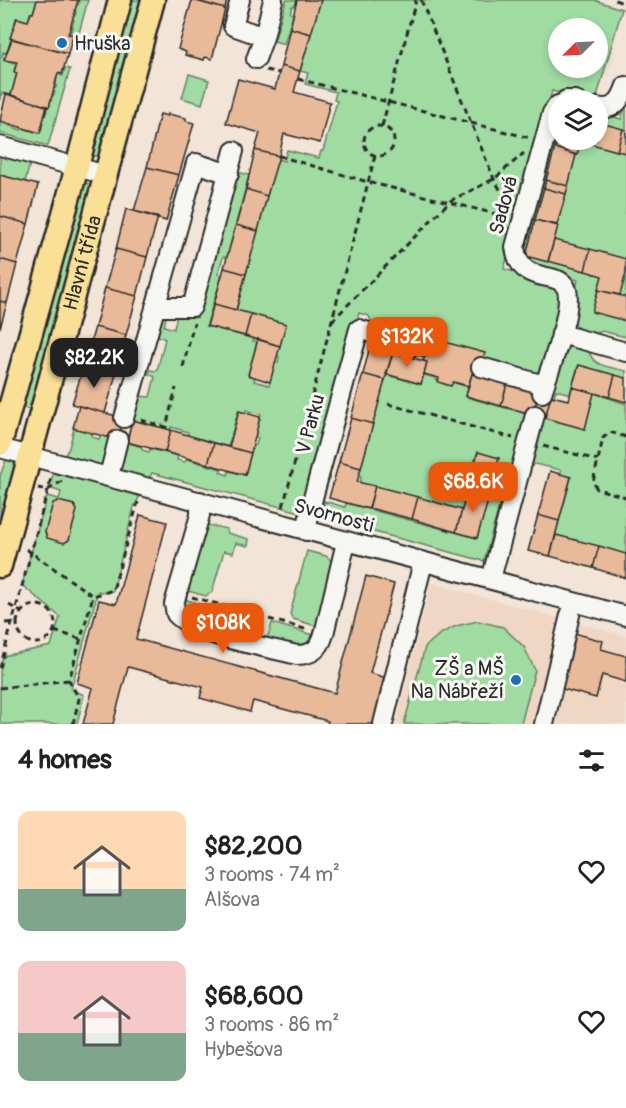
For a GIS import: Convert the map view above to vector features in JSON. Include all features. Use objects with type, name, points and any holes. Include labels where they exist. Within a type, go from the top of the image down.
[{"type":"main road","points":[[0,446],[77,167],[120,0]]},
{"type":"main road","name":"Hlavní třída","points":[[0,566],[153,0]]},
{"type":"street","points":[[240,0],[233,26],[264,36]]},
{"type":"street","points":[[256,59],[273,0]]},
{"type":"street","points":[[608,107],[615,105],[622,98],[626,86]]},
{"type":"street","name":"Sadová","points":[[482,367],[543,389],[561,334],[567,303],[567,288],[560,281],[527,272],[516,260],[515,247],[519,220],[548,123]]},
{"type":"street","points":[[0,146],[106,175]]},
{"type":"street","points":[[155,307],[192,307],[234,151]]},
{"type":"street","points":[[124,417],[196,163],[229,174]]},
{"type":"street","name":"V Parku","points":[[306,531],[359,329],[414,345]]},
{"type":"street","points":[[561,334],[626,352]]},
{"type":"street","points":[[491,579],[536,415]]},
{"type":"street","points":[[109,476],[118,440]]},
{"type":"street","points":[[0,446],[30,456]]},
{"type":"street","name":"Svornosti","points":[[30,456],[626,616]]},
{"type":"street","points":[[200,501],[200,515],[174,604],[176,614],[189,625],[221,637],[305,655],[316,650],[321,645],[346,542]]},
{"type":"street","points":[[383,724],[423,562]]},
{"type":"street","points":[[544,724],[570,615]]},
{"type":"path","points":[[382,126],[416,0]]},
{"type":"path","points":[[421,0],[494,179],[519,220]]},
{"type":"path","points":[[615,0],[626,4]]},
{"type":"path","points":[[298,79],[541,141]]},
{"type":"path","points":[[382,126],[391,132],[393,145],[388,153],[375,156],[364,145],[365,135],[372,128],[382,126]]},
{"type":"path","points":[[331,322],[450,201],[494,179],[541,141]]},
{"type":"path","points":[[279,156],[368,182],[519,220]]},
{"type":"path","points":[[278,523],[375,156]]},
{"type":"path","points":[[183,367],[195,318]]},
{"type":"path","points":[[124,417],[166,428],[176,388]]},
{"type":"path","points":[[387,404],[598,460]]},
{"type":"path","points":[[626,437],[610,432],[603,438],[593,482],[597,489],[626,497]]},
{"type":"path","points":[[0,668],[52,476]]},
{"type":"path","points":[[93,596],[113,590],[142,485]]},
{"type":"path","points":[[26,549],[93,596]]},
{"type":"path","points":[[177,593],[225,606]]},
{"type":"path","points":[[73,724],[79,699],[69,680],[93,596]]},
{"type":"path","points":[[9,605],[21,612]]},
{"type":"path","points":[[31,605],[48,609],[54,619],[53,631],[45,641],[29,642],[20,634],[17,622],[21,612],[31,605]]},
{"type":"path","points":[[269,619],[324,634]]},
{"type":"path","points":[[5,623],[17,622]]},
{"type":"path","points":[[53,631],[81,639]]},
{"type":"path","points":[[0,688],[69,680]]},
{"type":"shaded area","name":"ZŠ a MŠ Na Nábřeží","points":[[431,583],[626,636],[626,724],[396,724]]},
{"type":"green space","points":[[0,0],[37,0],[28,22],[16,18],[8,50],[6,53],[3,52],[4,61],[16,63],[14,72],[17,73],[11,95],[2,93],[0,101]]},
{"type":"green space","points":[[76,0],[88,0],[76,44],[72,43],[74,34],[68,32],[71,31],[74,20],[71,19],[75,16],[74,11],[79,2]]},
{"type":"green space","points":[[129,0],[144,0],[100,156],[91,156]]},
{"type":"green space","points":[[286,0],[297,0],[295,6],[292,6],[290,13],[293,14],[284,44],[274,41]]},
{"type":"green space","points":[[320,0],[594,0],[622,9],[608,58],[608,18],[548,18],[548,78],[602,78],[599,90],[548,90],[548,106],[504,269],[552,283],[558,287],[561,303],[537,392],[482,377],[485,367],[481,366],[484,353],[418,336],[416,341],[373,325],[369,316],[359,313],[304,513],[152,473],[134,507],[113,591],[108,593],[98,591],[71,689],[84,695],[77,724],[0,724],[0,668],[3,656],[51,646],[60,617],[22,585],[47,496],[59,499],[61,492],[49,488],[51,479],[69,448],[74,428],[92,433],[92,437],[99,439],[101,435],[142,447],[142,450],[149,452],[150,449],[178,456],[177,460],[185,462],[187,459],[221,469],[220,472],[228,475],[229,471],[245,475],[253,445],[256,445],[258,438],[255,436],[261,414],[246,410],[245,414],[238,412],[228,447],[188,436],[188,432],[171,427],[170,431],[132,420],[138,396],[150,397],[155,377],[149,374],[150,370],[157,371],[165,339],[156,335],[161,318],[167,314],[164,326],[174,329],[177,314],[197,318],[237,172],[249,175],[227,257],[223,257],[218,274],[222,275],[207,326],[254,339],[253,341],[257,342],[248,375],[255,377],[254,381],[269,385],[275,362],[278,363],[279,357],[265,318],[236,311],[277,159],[284,161],[287,150],[319,158],[323,151],[337,101],[334,100],[336,92],[305,84],[308,73],[300,71]]},
{"type":"green space","points":[[65,68],[70,69],[48,146],[0,133],[0,122],[21,130],[22,128],[39,133],[47,111],[46,106],[50,106],[51,96],[55,92],[52,91],[56,88],[57,74],[63,76]]},
{"type":"green space","points":[[189,74],[209,80],[202,104],[182,98]]},
{"type":"green space","points":[[626,102],[626,337],[602,331],[593,335],[575,325],[571,320],[570,307],[578,280],[531,267],[521,258],[548,150],[608,150],[608,115],[621,119]]},
{"type":"green space","points":[[0,152],[31,160],[25,182],[0,175]]},
{"type":"green space","points":[[84,183],[90,184],[93,191],[33,410],[19,407]]},
{"type":"green space","points":[[566,344],[589,349],[590,355],[597,363],[626,371],[626,379],[578,366],[570,394],[556,390],[554,397],[547,395]]},
{"type":"green space","points":[[386,375],[421,384],[424,375],[436,378],[447,385],[452,382],[468,387],[466,397],[531,415],[513,465],[509,470],[484,561],[329,520],[323,513],[324,501],[345,507],[346,503],[477,538],[499,458],[477,453],[462,510],[360,483],[361,476],[359,475]]},
{"type":"green space","points":[[594,393],[626,404],[626,555],[555,536],[571,478],[561,475],[561,470],[530,463],[540,417],[584,428]]},
{"type":"green space","points":[[6,460],[16,462],[18,468],[0,533],[0,476]]},
{"type":"green space","points":[[208,525],[227,529],[227,533],[249,539],[248,546],[236,543],[233,553],[224,551],[212,592],[206,596],[184,590],[201,531]]},
{"type":"green space","points":[[307,551],[326,556],[333,562],[316,626],[293,619],[290,614]]},
{"type":"green space","points":[[184,599],[222,611],[219,626],[191,617],[183,608]]},
{"type":"green space","points":[[478,621],[503,627],[524,647],[535,670],[521,724],[404,724],[425,647],[440,634],[456,626]]},
{"type":"green space","points":[[272,623],[313,635],[306,644],[299,647],[267,639]]},
{"type":"building","points":[[37,0],[78,0],[68,34],[73,35],[68,54],[10,38],[17,18],[28,21]]},
{"type":"building","points":[[192,0],[225,9],[212,59],[205,57],[204,60],[185,55],[186,52],[178,49]]},
{"type":"building","points":[[194,0],[227,0],[225,9]]},
{"type":"building","points":[[297,0],[321,0],[311,34],[290,28]]},
{"type":"building","points":[[290,28],[311,34],[300,71],[281,66]]},
{"type":"building","points":[[12,39],[68,54],[62,74],[58,73],[49,107],[11,95],[17,73],[14,72],[17,62],[4,60]]},
{"type":"building","points":[[281,66],[300,71],[294,92],[330,102],[320,143],[284,134],[279,156],[255,150],[260,133],[226,123],[238,79],[275,89]]},
{"type":"building","points":[[6,94],[47,106],[40,133],[0,121]]},
{"type":"building","points":[[160,114],[186,118],[186,121],[194,123],[179,175],[147,167]]},
{"type":"building","points":[[608,125],[623,129],[617,151],[608,148]]},
{"type":"building","points":[[623,129],[626,130],[626,153],[617,151]]},
{"type":"building","points":[[255,150],[279,156],[267,196],[246,189]]},
{"type":"building","points":[[554,150],[576,155],[568,186],[546,180]]},
{"type":"building","points":[[561,150],[578,150],[577,155]]},
{"type":"building","points":[[147,167],[179,175],[166,221],[134,211]]},
{"type":"building","points":[[0,175],[38,185],[28,224],[0,216]]},
{"type":"building","points":[[546,180],[568,186],[566,194],[544,188]]},
{"type":"building","points":[[544,188],[566,194],[557,225],[535,220]]},
{"type":"building","points":[[246,189],[267,196],[258,231],[236,225]]},
{"type":"building","points":[[126,209],[158,217],[147,257],[116,249]]},
{"type":"building","points":[[0,216],[28,224],[17,264],[0,259]]},
{"type":"building","points":[[535,220],[558,226],[548,262],[526,256]]},
{"type":"building","points":[[236,225],[258,231],[246,274],[224,268]]},
{"type":"building","points":[[554,240],[590,249],[585,271],[548,261]]},
{"type":"building","points":[[116,249],[147,257],[137,296],[105,288]]},
{"type":"building","points":[[590,249],[626,259],[626,273],[620,295],[598,290],[602,276],[585,271]]},
{"type":"building","points":[[0,259],[17,264],[7,303],[0,301]]},
{"type":"building","points":[[224,268],[246,274],[236,310],[214,304]]},
{"type":"building","points":[[105,288],[137,296],[126,335],[95,327]]},
{"type":"building","points":[[598,290],[626,297],[626,321],[592,312]]},
{"type":"building","points":[[0,301],[7,303],[0,328]]},
{"type":"building","points":[[214,304],[251,314],[245,336],[207,326]]},
{"type":"building","points":[[251,314],[286,324],[280,346],[245,336]]},
{"type":"building","points":[[95,327],[126,335],[116,374],[84,365]]},
{"type":"building","points":[[426,337],[485,353],[480,372],[477,371],[476,375],[472,374],[468,386],[453,382],[451,386],[438,382],[439,378],[424,374],[427,362],[423,361],[425,356],[421,356]]},
{"type":"building","points":[[258,339],[280,346],[270,382],[248,375]]},
{"type":"building","points":[[370,346],[393,352],[385,380],[363,374]]},
{"type":"building","points":[[393,352],[427,362],[421,384],[386,374]]},
{"type":"building","points":[[84,365],[116,374],[105,413],[72,404]]},
{"type":"building","points":[[579,365],[615,375],[609,397],[572,387]]},
{"type":"building","points":[[363,374],[385,380],[373,424],[351,418]]},
{"type":"building","points":[[472,374],[507,384],[501,406],[466,396]]},
{"type":"building","points":[[615,375],[626,378],[626,402],[609,397]]},
{"type":"building","points":[[507,384],[539,392],[533,414],[501,406]]},
{"type":"building","points":[[572,387],[594,393],[585,429],[545,418],[551,396],[569,400]]},
{"type":"building","points":[[539,392],[551,396],[545,418],[533,414]]},
{"type":"building","points":[[79,406],[124,418],[118,440],[73,428]]},
{"type":"building","points":[[239,411],[260,417],[251,453],[229,447]]},
{"type":"building","points":[[351,418],[373,424],[361,468],[339,462]]},
{"type":"building","points":[[132,420],[171,430],[165,452],[127,442]]},
{"type":"building","points":[[171,430],[214,443],[208,464],[165,452]]},
{"type":"building","points":[[214,443],[251,453],[245,475],[208,464]]},
{"type":"building","points":[[478,452],[499,458],[490,494],[468,487]]},
{"type":"building","points":[[339,462],[361,468],[357,482],[375,486],[369,509],[329,498]]},
{"type":"building","points":[[550,471],[571,477],[559,521],[538,515]]},
{"type":"building","points":[[375,486],[418,497],[412,519],[369,508]]},
{"type":"building","points":[[468,487],[490,494],[477,538],[456,532]]},
{"type":"building","points":[[418,497],[462,510],[456,532],[412,519]]},
{"type":"building","points":[[58,501],[74,505],[77,510],[69,540],[64,543],[47,538],[45,532],[53,503]]},
{"type":"building","points":[[140,515],[167,522],[136,639],[335,693],[366,576],[394,584],[370,673],[386,678],[374,724],[327,724],[328,721],[253,701],[250,712],[200,698],[203,687],[128,667],[113,724],[83,724],[93,688],[77,683],[99,600],[116,604]]},
{"type":"building","points":[[538,515],[559,521],[550,556],[528,551]]},
{"type":"building","points":[[556,535],[599,546],[593,568],[550,556]]},
{"type":"building","points":[[599,546],[626,554],[626,578],[593,568]]},
{"type":"building","points":[[574,633],[603,641],[601,649],[626,656],[626,682],[602,675],[596,698],[559,688]]},
{"type":"place","name":"Hruška","points":[[62,43]]},
{"type":"place","name":"ZŠ a MŠ Na Nábřeží","points":[[516,680]]}]
